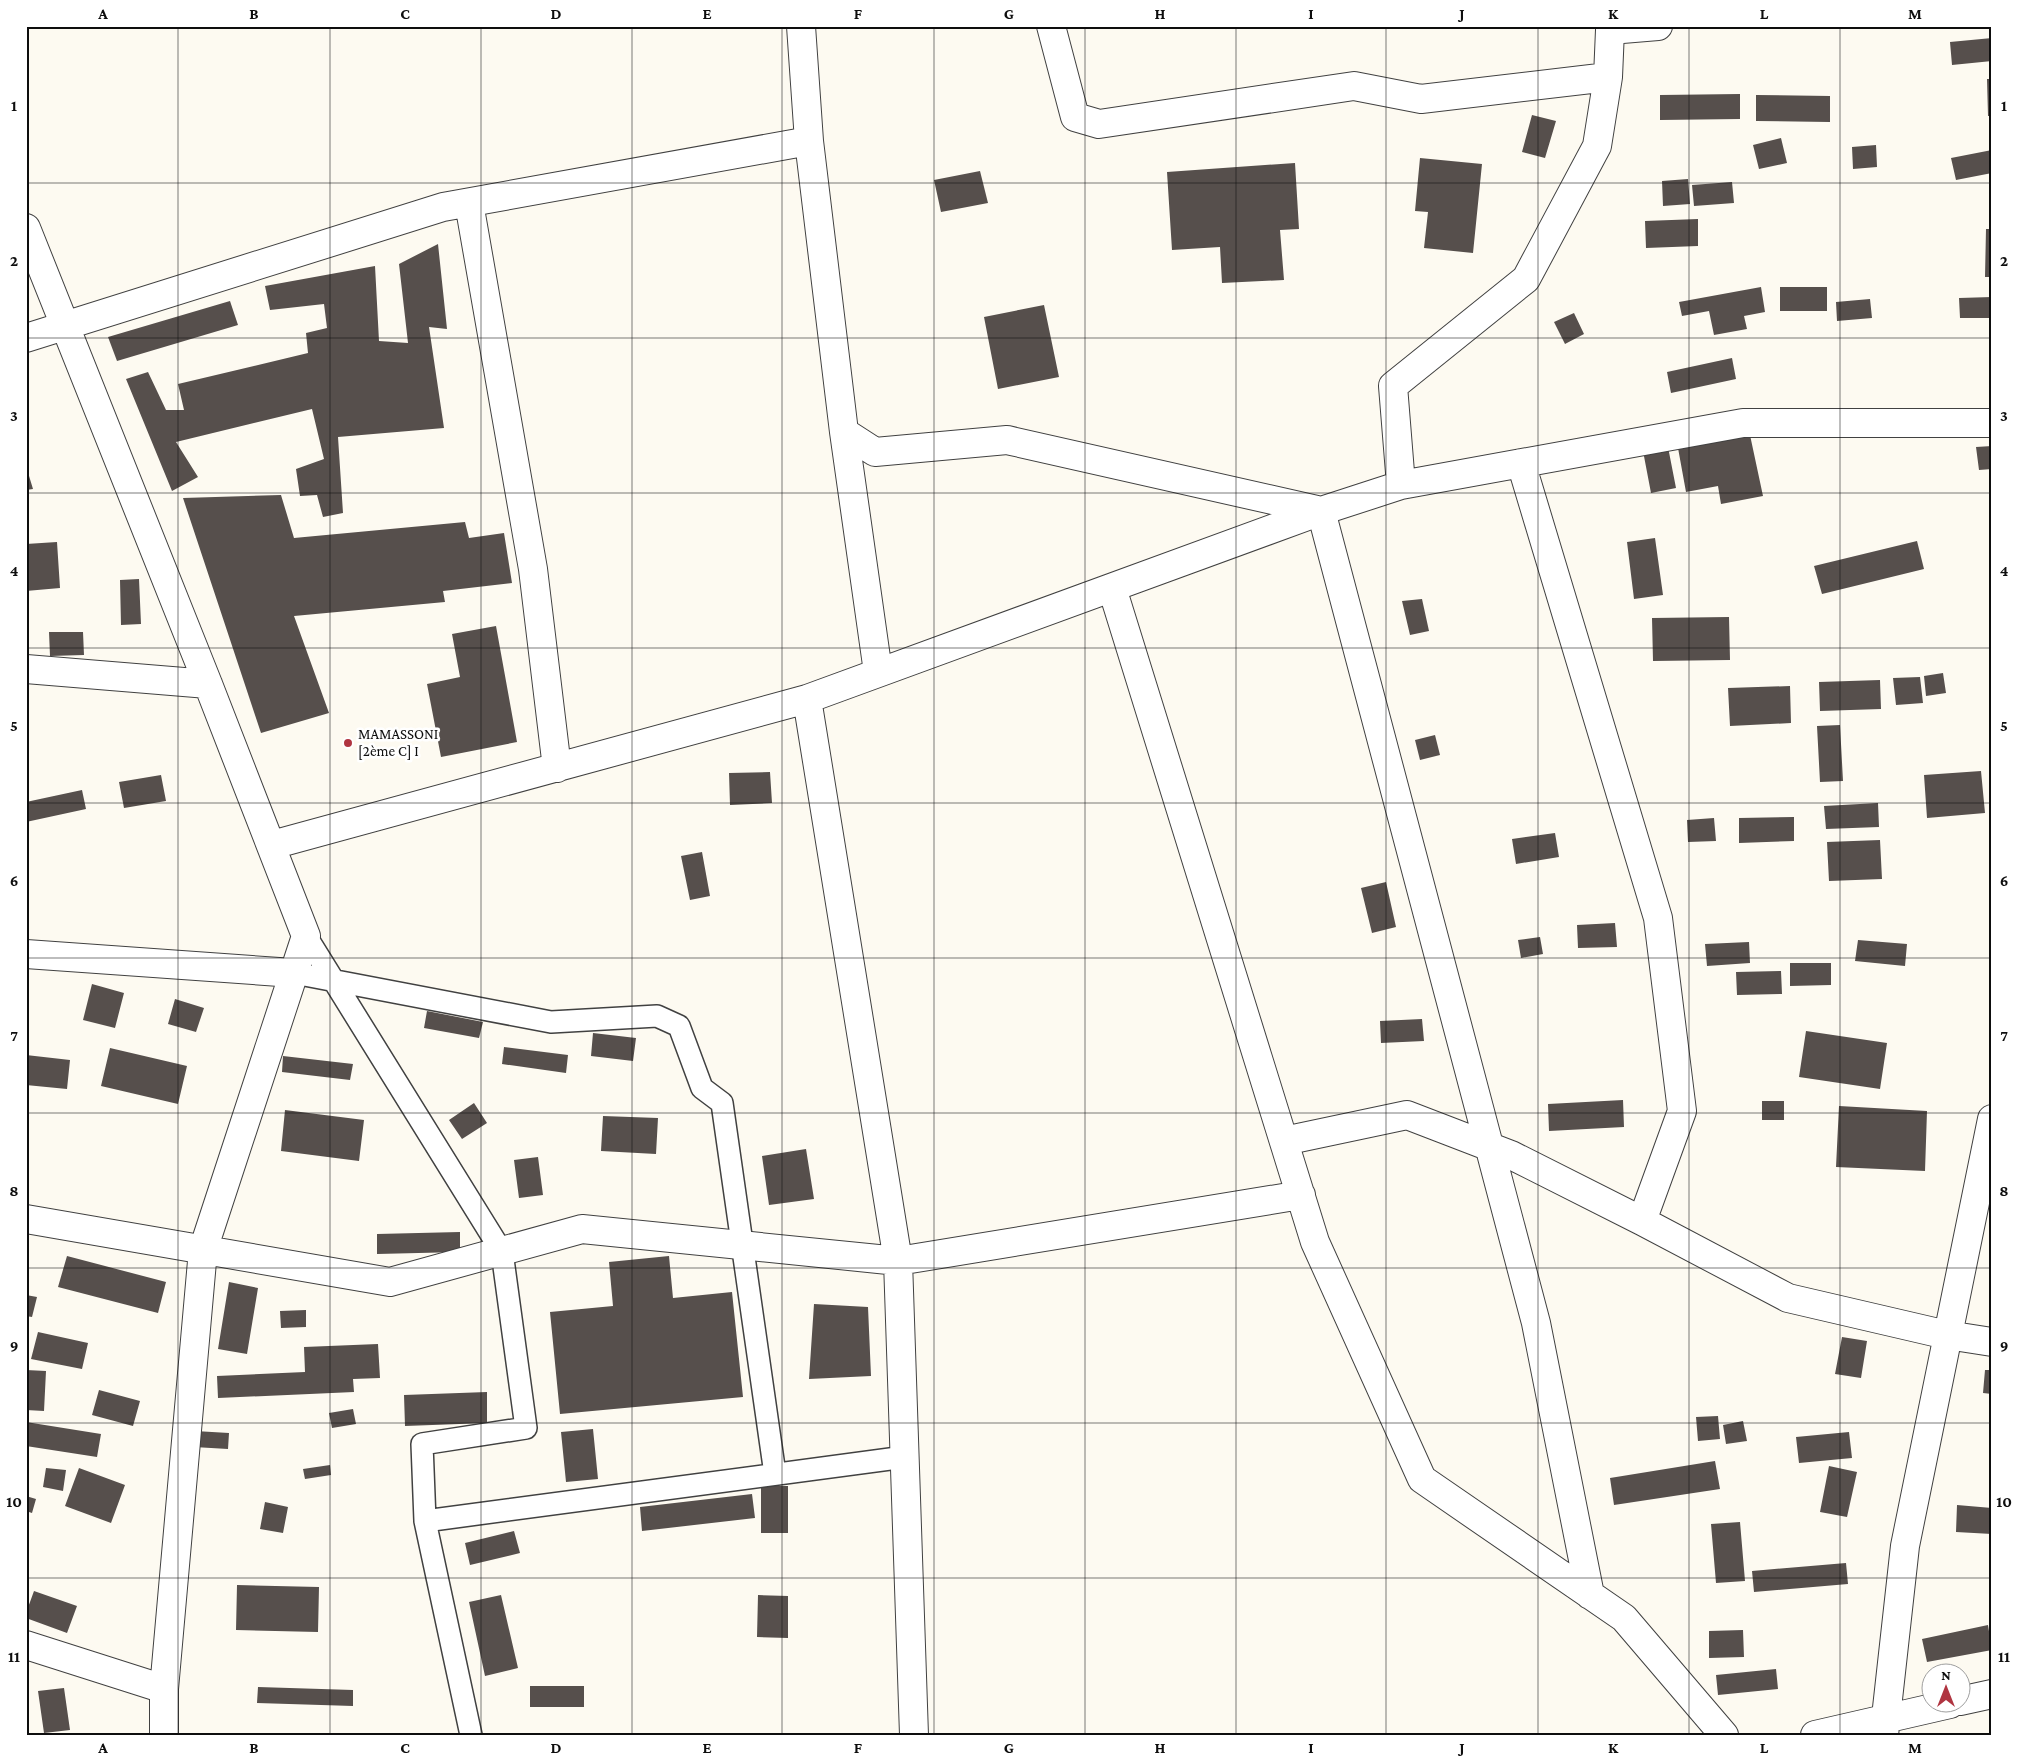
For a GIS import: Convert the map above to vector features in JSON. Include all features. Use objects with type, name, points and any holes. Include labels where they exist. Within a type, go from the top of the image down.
[{"type":"street","points":[[801,26],[809,141],[844,432],[878,672]]},
{"type":"street","points":[[1051,26],[1075,117],[1099,124],[1354,86],[1421,100],[1608,77]]},
{"type":"street","points":[[1401,485],[1392,386],[1526,279],[1597,146],[1608,77],[1610,28],[1658,26]]},
{"type":"street","points":[[26,338],[442,208],[809,141]]},
{"type":"street","points":[[470,203],[533,569],[557,768]]},
{"type":"street","points":[[26,228],[272,845],[306,936],[203,1250],[164,1689],[164,1735]]},
{"type":"street","points":[[272,845],[807,699],[1321,511],[1401,485],[1743,423],[1992,423]]},
{"type":"street","points":[[844,432],[875,452],[1007,440],[1321,511]]},
{"type":"street","points":[[1520,463],[1658,918],[1682,1111],[1642,1221]]},
{"type":"street","points":[[1321,511],[1536,1323],[1590,1595]]},
{"type":"street","points":[[1112,588],[1315,1242],[1422,1479],[1624,1618],[1724,1735]]},
{"type":"street","points":[[26,669],[208,684]]},
{"type":"street","points":[[807,699],[898,1261],[914,1735]]},
{"type":"street","points":[[26,954],[294,973]]},
{"type":"street","points":[[1284,1141],[1407,1115],[1511,1156],[1642,1221],[1788,1298],[1948,1335],[1992,1342]]},
{"type":"street","points":[[1884,1727],[1905,1546],[1992,1119]]},
{"type":"street","points":[[26,1219],[390,1282],[582,1229],[898,1261],[1301,1195]]},
{"type":"street","points":[[26,1645],[164,1689]]},
{"type":"street","points":[[1970,1699],[1992,1694]]},
{"type":"street","points":[[1814,1735],[1884,1727],[1921,1714]]},
{"type":"lane","points":[[306,936],[502,1252],[526,1428],[422,1444],[424,1521],[471,1735]]},
{"type":"lane","points":[[294,973],[551,1022],[657,1016],[679,1026],[702,1088],[722,1103],[775,1474]]},
{"type":"lane","points":[[424,1521],[905,1457]]},
{"type":"building","points":[[1992,38],[1992,61],[1952,65],[1950,42]]},
{"type":"building","points":[[1987,79],[1992,79],[1992,116],[1988,116]]},
{"type":"building","points":[[1740,94],[1740,119],[1660,120],[1660,95]]},
{"type":"building","points":[[1756,95],[1830,96],[1830,122],[1756,121]]},
{"type":"building","points":[[1532,115],[1556,121],[1545,158],[1522,152]]},
{"type":"building","points":[[1781,138],[1787,163],[1759,169],[1753,145]]},
{"type":"building","points":[[1876,145],[1877,167],[1853,169],[1852,147]]},
{"type":"building","points":[[1992,150],[1992,173],[1956,180],[1951,158]]},
{"type":"building","points":[[1420,158],[1482,164],[1473,253],[1424,248],[1428,212],[1415,211]]},
{"type":"building","points":[[1295,163],[1299,229],[1280,230],[1284,280],[1222,283],[1220,247],[1172,250],[1167,172]]},
{"type":"building","points":[[980,171],[988,203],[941,212],[934,180]]},
{"type":"building","points":[[1688,179],[1690,204],[1663,206],[1662,181]]},
{"type":"building","points":[[1732,182],[1734,203],[1694,206],[1692,185]]},
{"type":"building","points":[[1698,219],[1698,246],[1646,248],[1645,221]]},
{"type":"building","points":[[1986,229],[1992,229],[1992,277],[1985,277]]},
{"type":"building","points":[[438,244],[447,329],[429,327],[444,428],[338,437],[343,513],[323,517],[317,495],[300,496],[296,469],[324,459],[312,409],[176,442],[198,477],[172,491],[126,379],[148,372],[166,410],[184,410],[178,384],[308,353],[306,333],[327,328],[324,304],[270,310],[265,286],[375,266],[379,341],[408,343],[399,264]]},
{"type":"building","points":[[1761,287],[1765,312],[1744,316],[1747,329],[1714,335],[1709,311],[1682,316],[1679,302]]},
{"type":"building","points":[[1780,287],[1827,287],[1827,311],[1780,311]]},
{"type":"building","points":[[1992,297],[1992,318],[1960,318],[1959,298]]},
{"type":"building","points":[[1870,299],[1872,318],[1837,321],[1836,302]]},
{"type":"building","points":[[230,301],[238,325],[117,361],[108,337]]},
{"type":"building","points":[[1044,305],[1059,377],[998,389],[984,317]]},
{"type":"building","points":[[1574,313],[1584,334],[1565,344],[1554,322]]},
{"type":"building","points":[[1732,358],[1736,379],[1671,393],[1667,372]]},
{"type":"building","points":[[1750,435],[1763,496],[1721,504],[1718,486],[1686,492],[1678,448]]},
{"type":"building","points":[[1992,446],[1992,469],[1979,470],[1976,447]]},
{"type":"building","points":[[1668,447],[1676,488],[1651,493],[1643,451]]},
{"type":"building","points":[[26,466],[33,489],[26,490]]},
{"type":"building","points":[[281,495],[294,538],[465,522],[469,538],[504,533],[512,583],[443,591],[445,602],[294,616],[329,713],[261,733],[183,498]]},
{"type":"building","points":[[1655,538],[1663,595],[1634,599],[1627,542]]},
{"type":"building","points":[[1917,541],[1924,569],[1822,594],[1814,566]]},
{"type":"building","points":[[57,542],[60,588],[26,591],[26,544]]},
{"type":"building","points":[[139,579],[141,624],[121,625],[120,580]]},
{"type":"building","points":[[1422,599],[1429,631],[1410,635],[1402,601]]},
{"type":"building","points":[[1729,617],[1730,660],[1653,661],[1652,618]]},
{"type":"building","points":[[496,626],[517,742],[441,757],[427,684],[460,677],[452,634]]},
{"type":"building","points":[[49,632],[83,632],[84,655],[50,656]]},
{"type":"building","points":[[1943,673],[1946,693],[1926,696],[1924,676]]},
{"type":"building","points":[[1920,677],[1923,703],[1896,705],[1893,678]]},
{"type":"building","points":[[1880,680],[1881,709],[1820,711],[1819,682]]},
{"type":"building","points":[[1790,686],[1791,723],[1730,726],[1728,688]]},
{"type":"building","points":[[1840,725],[1843,781],[1820,782],[1817,726]]},
{"type":"building","points":[[1435,735],[1440,755],[1420,760],[1415,740]]},
{"type":"building","points":[[1981,771],[1985,813],[1927,818],[1924,775]]},
{"type":"building","points":[[770,772],[772,803],[730,805],[729,773]]},
{"type":"building","points":[[161,775],[166,801],[124,808],[119,782]]},
{"type":"building","points":[[82,790],[86,809],[26,822],[26,802]]},
{"type":"building","points":[[1878,803],[1879,827],[1826,829],[1824,806]]},
{"type":"building","points":[[1794,817],[1794,841],[1739,843],[1739,818]]},
{"type":"building","points":[[1714,818],[1716,841],[1688,842],[1687,820]]},
{"type":"building","points":[[1555,833],[1559,857],[1516,864],[1512,839]]},
{"type":"building","points":[[1880,840],[1882,879],[1829,881],[1827,842]]},
{"type":"building","points":[[702,852],[710,896],[690,900],[681,856]]},
{"type":"building","points":[[1386,882],[1396,927],[1372,933],[1361,888]]},
{"type":"building","points":[[1615,923],[1617,947],[1578,948],[1577,925]]},
{"type":"building","points":[[1540,937],[1543,954],[1521,958],[1518,940]]},
{"type":"building","points":[[1858,940],[1907,944],[1905,966],[1855,961]]},
{"type":"building","points":[[1749,942],[1750,963],[1707,966],[1705,944]]},
{"type":"building","points":[[1790,963],[1831,963],[1831,985],[1790,986]]},
{"type":"building","points":[[1781,971],[1782,994],[1737,995],[1736,972]]},
{"type":"building","points":[[92,984],[124,993],[115,1028],[83,1020]]},
{"type":"building","points":[[175,999],[204,1008],[196,1032],[168,1024]]},
{"type":"building","points":[[427,1011],[483,1022],[479,1038],[424,1028]]},
{"type":"building","points":[[1422,1019],[1424,1041],[1381,1043],[1380,1021]]},
{"type":"building","points":[[1806,1031],[1887,1043],[1880,1089],[1799,1077]]},
{"type":"building","points":[[593,1033],[636,1038],[633,1061],[591,1056]]},
{"type":"building","points":[[504,1047],[568,1055],[566,1073],[502,1064]]},
{"type":"building","points":[[110,1048],[187,1066],[178,1104],[101,1086]]},
{"type":"building","points":[[26,1055],[70,1060],[67,1089],[26,1085]]},
{"type":"building","points":[[283,1056],[353,1064],[350,1080],[282,1072]]},
{"type":"building","points":[[1623,1100],[1624,1127],[1549,1131],[1548,1104]]},
{"type":"building","points":[[1762,1101],[1784,1101],[1784,1120],[1762,1120]]},
{"type":"building","points":[[474,1103],[487,1123],[462,1139],[449,1120]]},
{"type":"building","points":[[1839,1106],[1927,1111],[1925,1171],[1836,1167]]},
{"type":"building","points":[[285,1110],[364,1120],[359,1161],[281,1151]]},
{"type":"building","points":[[603,1116],[658,1118],[656,1154],[601,1151]]},
{"type":"building","points":[[806,1149],[814,1199],[769,1205],[762,1156]]},
{"type":"building","points":[[538,1157],[543,1195],[519,1198],[514,1160]]},
{"type":"building","points":[[460,1232],[460,1252],[377,1254],[377,1234]]},
{"type":"building","points":[[67,1256],[166,1282],[158,1313],[58,1287]]},
{"type":"building","points":[[669,1256],[673,1298],[732,1292],[743,1397],[560,1414],[550,1312],[613,1306],[609,1262]]},
{"type":"building","points":[[229,1282],[258,1288],[247,1354],[218,1349]]},
{"type":"building","points":[[26,1295],[37,1297],[32,1317],[26,1316]]},
{"type":"building","points":[[814,1304],[868,1307],[871,1376],[809,1379]]},
{"type":"building","points":[[306,1310],[306,1327],[281,1328],[280,1311]]},
{"type":"building","points":[[38,1332],[88,1343],[82,1369],[31,1359]]},
{"type":"building","points":[[1842,1337],[1867,1341],[1861,1378],[1835,1374]]},
{"type":"building","points":[[378,1344],[380,1378],[353,1379],[354,1392],[218,1398],[217,1376],[305,1372],[304,1347]]},
{"type":"building","points":[[26,1370],[46,1371],[44,1411],[26,1410]]},
{"type":"building","points":[[1985,1370],[1992,1370],[1992,1394],[1983,1393]]},
{"type":"building","points":[[99,1390],[140,1401],[133,1426],[92,1415]]},
{"type":"building","points":[[487,1392],[487,1423],[405,1426],[404,1395]]},
{"type":"building","points":[[353,1409],[356,1424],[332,1428],[329,1413]]},
{"type":"building","points":[[1718,1416],[1720,1439],[1698,1441],[1696,1417]]},
{"type":"building","points":[[1743,1421],[1747,1441],[1726,1444],[1723,1425]]},
{"type":"building","points":[[26,1422],[101,1434],[97,1457],[26,1446]]},
{"type":"building","points":[[593,1429],[598,1479],[566,1482],[561,1432]]},
{"type":"building","points":[[195,1431],[229,1433],[228,1449],[194,1447]]},
{"type":"building","points":[[1849,1432],[1852,1458],[1799,1463],[1796,1437]]},
{"type":"building","points":[[1715,1461],[1720,1489],[1614,1505],[1610,1478]]},
{"type":"building","points":[[330,1465],[331,1475],[305,1479],[303,1469]]},
{"type":"building","points":[[1829,1466],[1857,1472],[1847,1517],[1820,1512]]},
{"type":"building","points":[[46,1468],[66,1470],[63,1491],[43,1487]]},
{"type":"building","points":[[79,1468],[125,1485],[111,1523],[65,1506]]},
{"type":"building","points":[[761,1486],[788,1486],[788,1533],[761,1533]]},
{"type":"building","points":[[752,1494],[755,1518],[642,1531],[640,1507]]},
{"type":"building","points":[[26,1496],[36,1499],[32,1513],[26,1511]]},
{"type":"building","points":[[265,1502],[288,1507],[283,1533],[260,1529]]},
{"type":"building","points":[[1957,1505],[1992,1508],[1992,1534],[1956,1532]]},
{"type":"building","points":[[1740,1522],[1745,1581],[1716,1583],[1711,1524]]},
{"type":"building","points":[[514,1531],[520,1553],[470,1565],[465,1543]]},
{"type":"building","points":[[1846,1563],[1848,1584],[1754,1592],[1752,1571]]},
{"type":"building","points":[[237,1585],[319,1587],[318,1632],[236,1630]]},
{"type":"building","points":[[34,1591],[77,1606],[67,1633],[26,1618]]},
{"type":"building","points":[[501,1595],[518,1668],[485,1676],[469,1602]]},
{"type":"building","points":[[758,1595],[788,1596],[788,1638],[757,1637]]},
{"type":"building","points":[[1988,1625],[1992,1650],[1927,1662],[1922,1639]]},
{"type":"building","points":[[1743,1630],[1744,1657],[1709,1658],[1709,1631]]},
{"type":"building","points":[[1776,1669],[1778,1689],[1718,1695],[1716,1675]]},
{"type":"building","points":[[530,1686],[584,1686],[584,1707],[530,1707]]},
{"type":"building","points":[[258,1687],[353,1690],[353,1706],[257,1703]]},
{"type":"building","points":[[64,1688],[70,1730],[44,1733],[38,1691]]},
{"type":"place","name":"MAMASSONI [2ème C] I","points":[[348,743]]}]
